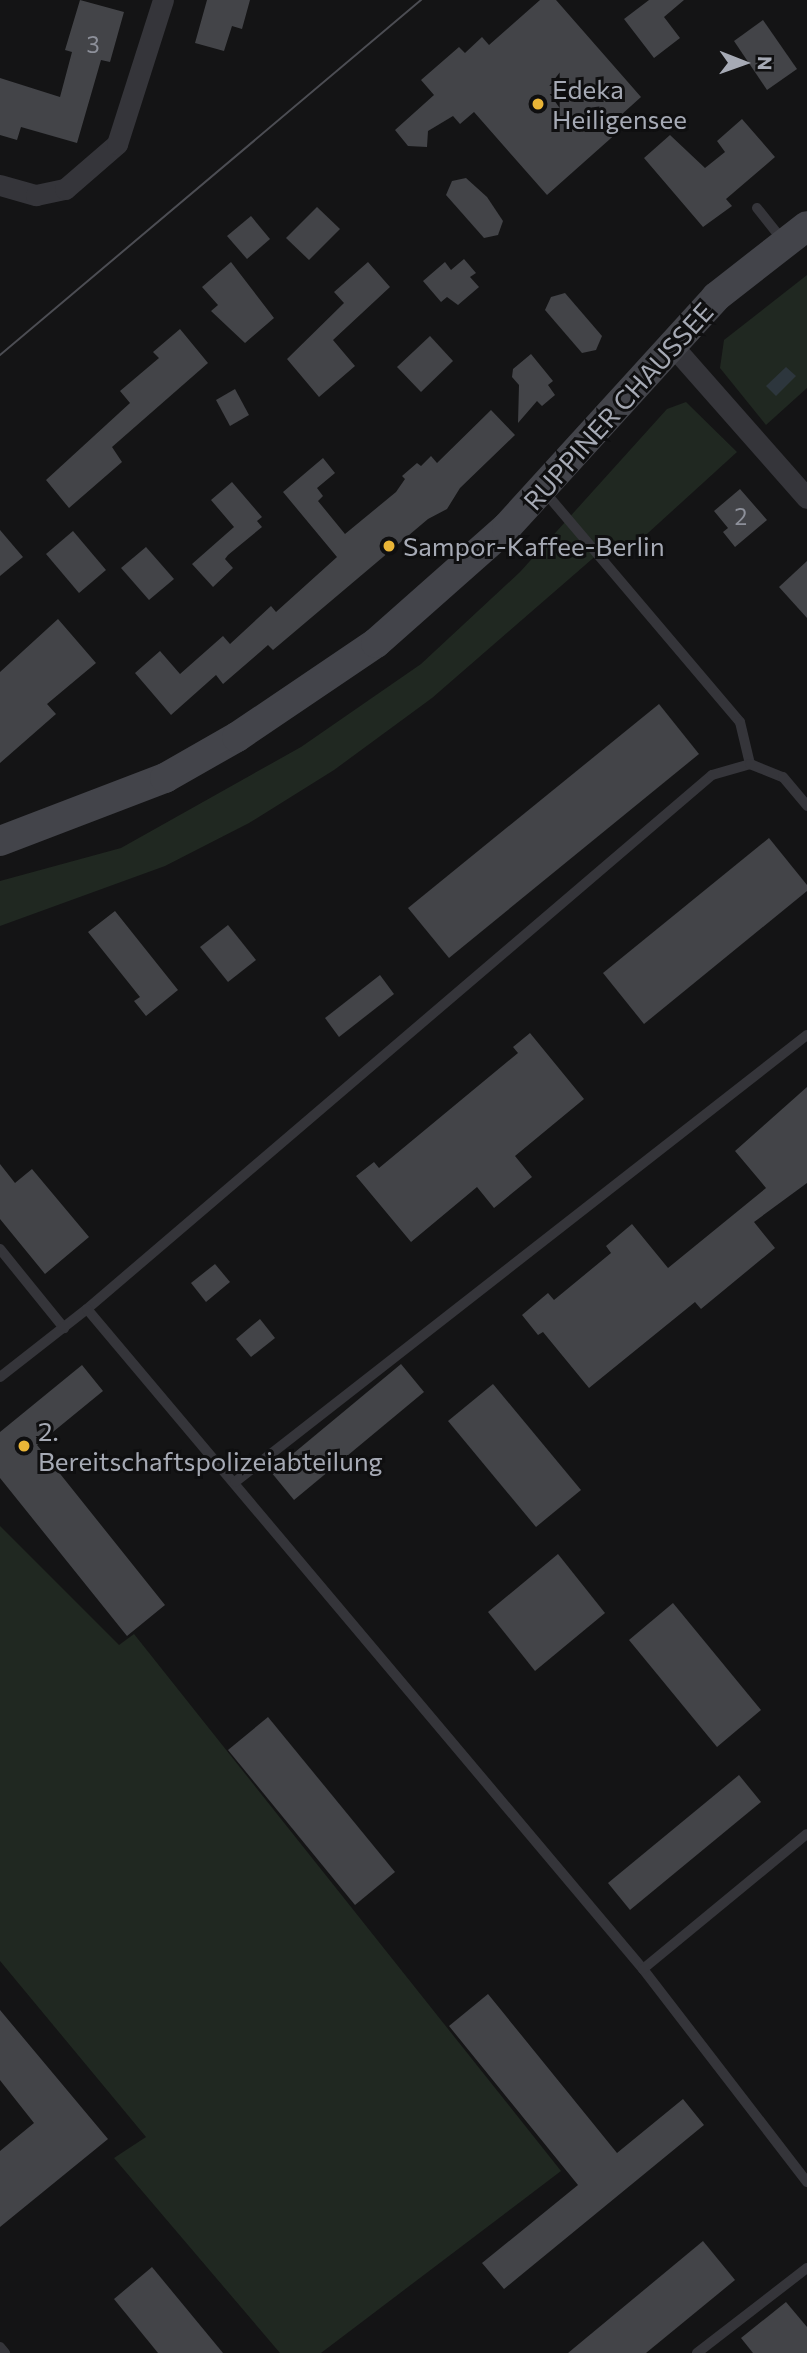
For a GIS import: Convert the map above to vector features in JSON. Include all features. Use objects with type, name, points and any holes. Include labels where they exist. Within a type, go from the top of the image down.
[{"type":"main road","name":"RUPPINER CHAUSSEE","points":[[0,841],[139,790],[237,737],[344,666],[412,614],[542,489],[716,297],[795,234]]},
{"type":"street","points":[[0,185],[36,195],[65,189],[117,144],[163,0]]},
{"type":"street","points":[[671,344],[807,498]]},
{"type":"lane","points":[[757,208],[795,234]]},
{"type":"lane","points":[[542,489],[740,722],[750,764]]},
{"type":"lane","points":[[0,1377],[87,1309],[712,775],[750,764],[783,777],[807,806]]},
{"type":"lane","points":[[235,1482],[807,1035]]},
{"type":"lane","points":[[0,1249],[64,1328]]},
{"type":"lane","points":[[87,1309],[643,1969],[807,2182]]},
{"type":"lane","points":[[643,1969],[807,1834]]},
{"type":"lane","points":[[696,2353],[807,2269]]},
{"type":"lane","points":[[0,2347],[5,2353]]},
{"type":"shaded area","points":[[807,275],[807,388],[766,425],[720,368],[724,340]]},
{"type":"shaded area","points":[[786,367],[796,376],[776,396],[766,386]]},
{"type":"shaded area","points":[[686,402],[737,452],[626,553],[614,540],[432,698],[334,770],[249,823],[165,866],[0,926],[0,881],[121,848],[301,747],[421,664],[520,572],[667,409]]},
{"type":"shaded area","points":[[0,1526],[119,1645],[134,1634],[561,2171],[321,2353],[280,2353],[114,2158],[146,2137],[0,1961]]},
{"type":"building","points":[[80,0],[124,12],[110,62],[101,60],[77,143],[21,127],[17,140],[0,135],[0,78],[60,97],[72,52],[65,50]]},
{"type":"building","points":[[207,0],[250,0],[242,29],[232,26],[224,51],[195,43]]},
{"type":"building","name":"Edeka Heiligensee","points":[[540,0],[556,0],[641,97],[621,115],[628,123],[547,195],[474,112],[460,124],[453,116],[428,131],[427,147],[408,146],[395,130],[434,95],[421,80],[459,47],[465,53],[482,37],[489,45]]},
{"type":"building","points":[[649,0],[684,0],[664,17],[680,38],[654,58],[624,19]]},
{"type":"building","points":[[763,20],[797,69],[767,90],[734,41]]},
{"type":"building","points":[[742,119],[775,157],[726,199],[732,206],[703,227],[644,158],[670,135],[705,168],[725,152],[717,141]]},
{"type":"building","points":[[466,178],[487,197],[503,221],[498,235],[484,238],[446,195],[452,181]]},
{"type":"building","points":[[317,207],[340,229],[309,260],[286,238]]},
{"type":"building","points":[[251,216],[270,239],[247,259],[227,236]]},
{"type":"building","points":[[464,259],[476,273],[470,277],[479,287],[458,305],[447,297],[441,302],[423,281],[445,262],[451,270]]},
{"type":"building","points":[[231,262],[274,318],[245,343],[211,311],[218,305],[202,287]]},
{"type":"building","points":[[368,262],[390,287],[333,340],[355,366],[319,397],[287,359],[344,303],[334,292]]},
{"type":"building","points":[[565,293],[602,336],[596,350],[582,353],[545,310],[551,297]]},
{"type":"building","points":[[180,329],[208,363],[112,447],[122,462],[69,508],[46,480],[130,403],[120,391],[159,358],[153,352]]},
{"type":"building","points":[[430,336],[453,361],[421,392],[397,367]]},
{"type":"building","points":[[531,354],[553,381],[548,385],[555,395],[542,406],[537,401],[518,423],[519,385],[512,377],[513,369]]},
{"type":"building","points":[[235,389],[249,415],[230,426],[216,400]]},
{"type":"building","points":[[491,410],[515,435],[460,488],[447,509],[428,519],[273,650],[268,645],[223,684],[216,675],[171,715],[135,673],[160,651],[180,674],[223,636],[230,644],[271,606],[276,612],[337,557],[283,492],[323,458],[335,473],[317,488],[323,496],[318,501],[345,534],[396,492],[405,479],[402,476],[417,463],[421,466],[431,456],[437,463]]},
{"type":"building","points":[[232,482],[262,517],[257,521],[262,527],[228,555],[225,559],[233,568],[213,587],[192,564],[234,527],[211,500]]},
{"type":"building","points":[[740,489],[767,520],[735,547],[723,532],[728,528],[714,511]]},
{"type":"building","points":[[0,530],[23,557],[0,576]]},
{"type":"building","points":[[73,531],[106,570],[79,593],[46,554]]},
{"type":"building","points":[[146,547],[174,579],[149,600],[121,568]]},
{"type":"building","points":[[807,561],[807,618],[779,587]]},
{"type":"building","points":[[58,619],[96,663],[47,704],[56,714],[0,763],[0,672]]},
{"type":"building","points":[[659,704],[699,754],[449,958],[408,908]]},
{"type":"building","points":[[769,838],[807,885],[807,891],[644,1024],[603,973]]},
{"type":"building","points":[[115,911],[178,990],[146,1016],[134,1001],[140,997],[88,932]]},
{"type":"building","points":[[228,925],[256,960],[228,982],[200,947]]},
{"type":"building","points":[[380,975],[394,994],[339,1037],[325,1018]]},
{"type":"building","points":[[530,1033],[584,1099],[515,1156],[532,1177],[494,1208],[477,1187],[411,1242],[356,1176],[374,1162],[379,1168],[518,1053],[513,1047]]},
{"type":"building","points":[[807,1087],[807,1183],[754,1222],[775,1248],[701,1309],[695,1302],[589,1388],[543,1332],[538,1335],[522,1315],[548,1293],[554,1300],[611,1253],[606,1246],[632,1224],[668,1268],[766,1188],[735,1151]]},
{"type":"building","points":[[0,1164],[15,1183],[32,1169],[89,1237],[45,1274],[0,1219]]},
{"type":"building","points":[[215,1264],[230,1282],[206,1302],[191,1283]]},
{"type":"building","points":[[260,1319],[275,1338],[251,1357],[236,1339]]},
{"type":"building","points":[[401,1364],[424,1392],[294,1500],[271,1472]]},
{"type":"building","points":[[82,1365],[103,1391],[37,1445],[165,1605],[127,1636],[0,1478],[0,1432]]},
{"type":"building","points":[[493,1384],[581,1490],[536,1527],[448,1421]]},
{"type":"building","points":[[558,1554],[605,1613],[535,1671],[488,1612]]},
{"type":"building","points":[[673,1603],[761,1710],[717,1747],[629,1640]]},
{"type":"building","points":[[268,1717],[395,1872],[355,1905],[228,1750]]},
{"type":"building","points":[[739,1775],[761,1802],[630,1910],[608,1883]]},
{"type":"building","points":[[488,1994],[617,2153],[683,2099],[704,2125],[504,2289],[482,2263],[578,2185],[449,2026]]},
{"type":"building","points":[[0,2010],[108,2139],[0,2227],[0,2151],[34,2123],[0,2080]]},
{"type":"building","points":[[703,2241],[735,2280],[646,2353],[568,2353]]},
{"type":"building","points":[[152,2267],[223,2353],[158,2353],[114,2299]]},
{"type":"building","points":[[786,2302],[807,2327],[807,2353],[753,2353],[741,2338]]},
{"type":"tram line","points":[[0,355],[421,0]]},
{"type":"place","name":"Edeka Heiligensee","points":[[538,104]]},
{"type":"place","name":"Sampor-Kaffee-Berlin","points":[[389,546]]},
{"type":"place","name":"2. Bereitschaftspolizeiabteilung","points":[[24,1446]]}]
